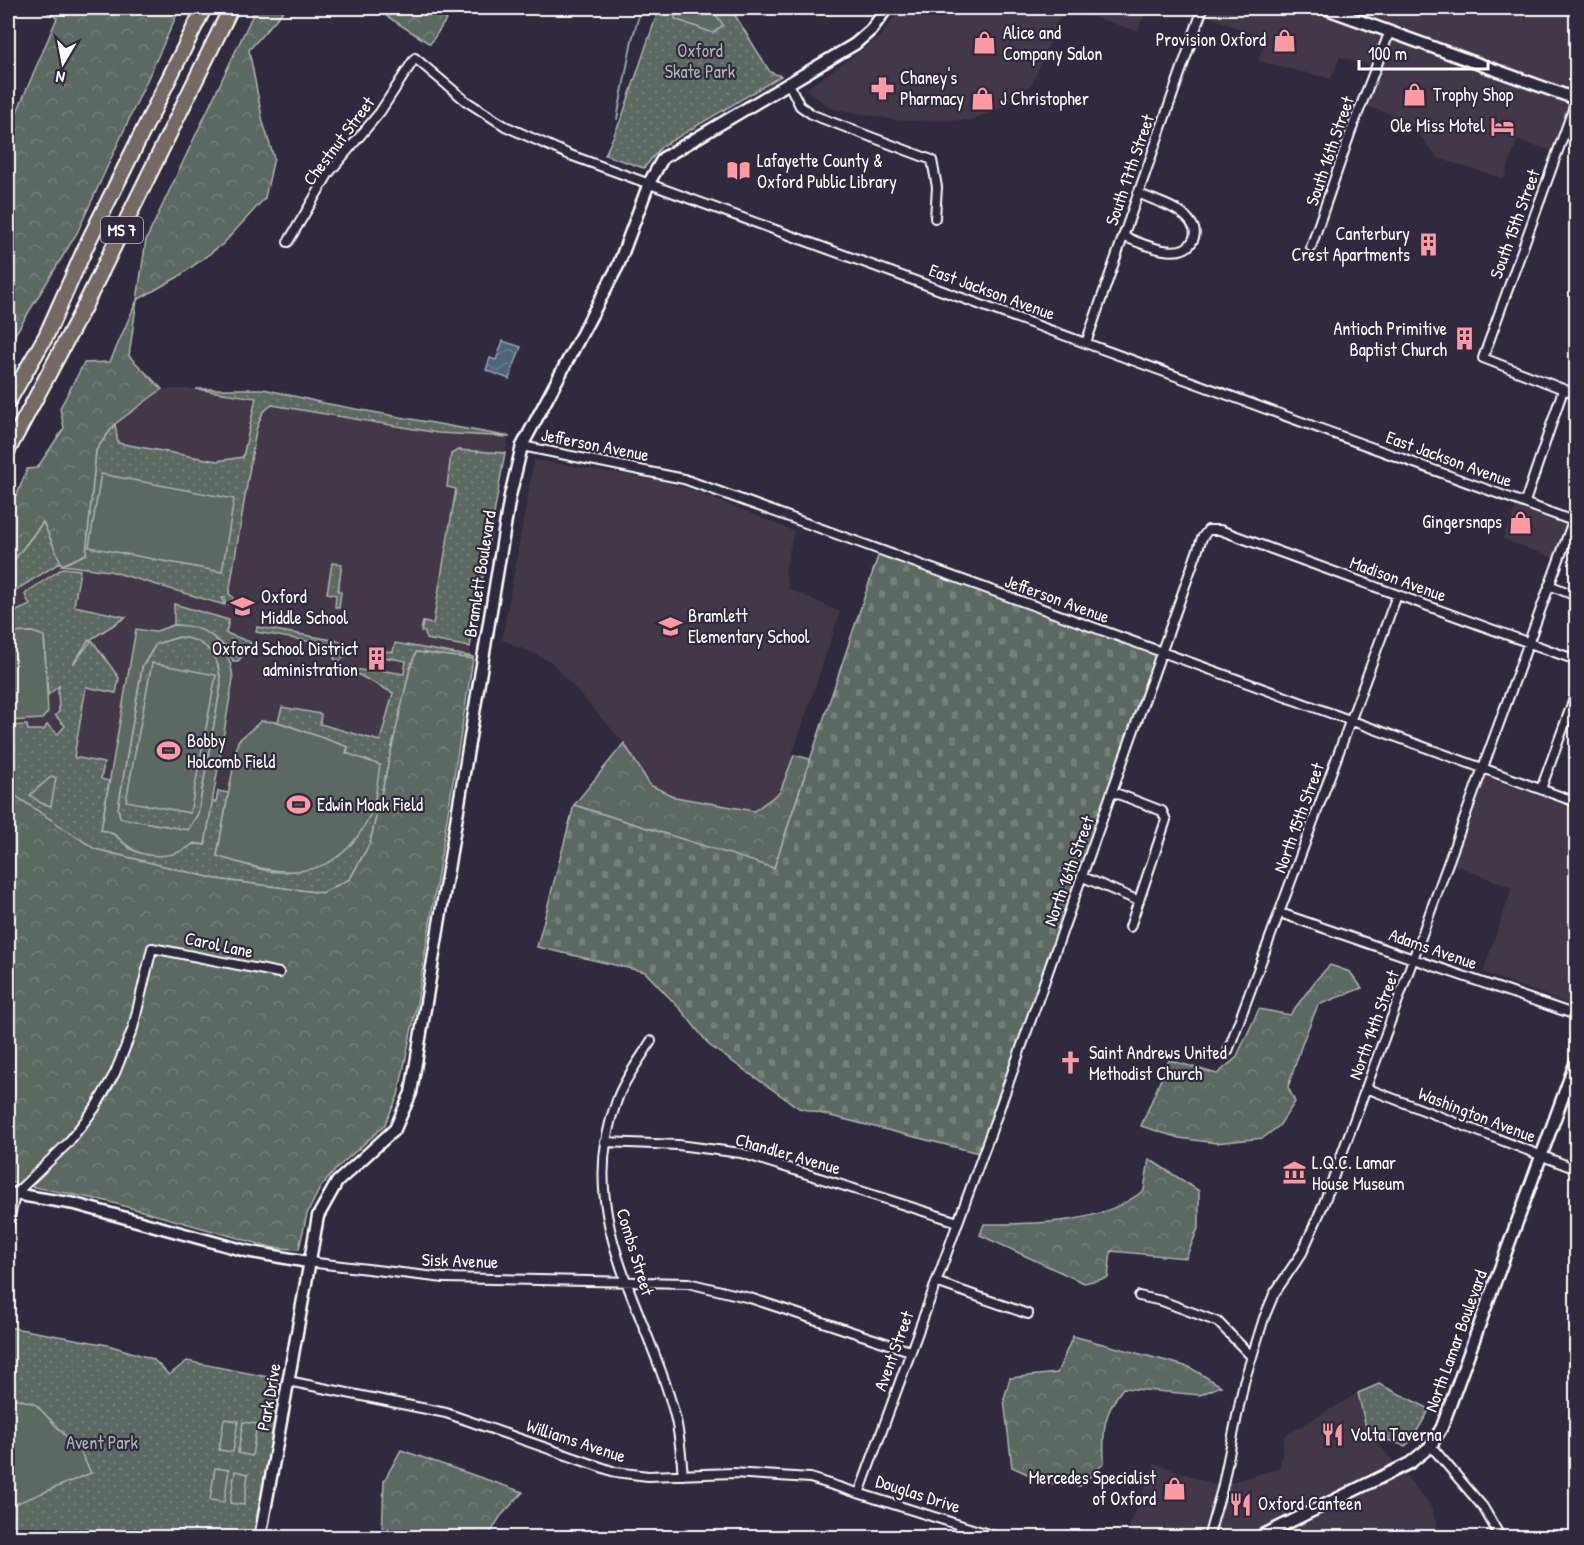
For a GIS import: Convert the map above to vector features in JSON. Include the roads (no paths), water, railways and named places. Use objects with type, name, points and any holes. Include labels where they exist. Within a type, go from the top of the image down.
[{"type":"highway","name":"MS 7","points":[[8,402],[46,336],[88,242],[204,8]]},
{"type":"highway","name":"MS 7","points":[[8,450],[83,309],[231,8]]},
{"type":"street","name":"Bramlett Boulevard","points":[[308,1262],[318,1216],[327,1196],[337,1182],[395,1129],[411,1093],[508,508],[522,446],[618,266],[650,183],[663,158],[671,151],[855,44],[871,30],[887,8]]},
{"type":"street","name":"South 17th Street","points":[[1086,343],[1203,8]]},
{"type":"street","points":[[1324,8],[1576,100]]},
{"type":"street","name":"South 16th Street","points":[[1311,248],[1351,131],[1390,32]]},
{"type":"street","name":"East Jackson Avenue","points":[[415,58],[466,101],[513,130],[570,155],[1575,521]]},
{"type":"street","name":"Chestnut Street","points":[[288,242],[328,173],[380,112],[415,58]]},
{"type":"street","points":[[788,82],[800,106],[813,115],[932,160],[937,187],[935,218]]},
{"type":"street","name":"South 15th Street","points":[[1563,390],[1483,358],[1576,100]]},
{"type":"street","points":[[1123,237],[1166,251],[1184,249],[1195,235],[1195,228],[1187,218],[1173,208],[1138,193]]},
{"type":"street","points":[[1526,502],[1563,390],[1576,394]]},
{"type":"street","name":"Jefferson Avenue","points":[[522,446],[684,479],[1576,802]]},
{"type":"street","name":"North 14th Street","points":[[1208,1538],[1222,1489],[1244,1382],[1274,1294],[1302,1253],[1324,1203],[1527,643],[1575,521]]},
{"type":"street","name":"North 16th Street","points":[[958,1222],[1163,654],[1202,538],[1208,530]]},
{"type":"street","name":"Madison Avenue","points":[[1208,530],[1220,530],[1576,660]]},
{"type":"street","points":[[1549,585],[1576,596]]},
{"type":"street","name":"North 15th Street","points":[[1228,1051],[1397,596]]},
{"type":"street","points":[[1541,789],[1576,693]]},
{"type":"street","points":[[1113,792],[1155,808],[1165,815],[1164,829],[1130,927]]},
{"type":"street","points":[[1083,877],[1139,901]]},
{"type":"street","name":"Adams Avenue","points":[[1280,913],[1576,1015]]},
{"type":"street","name":"Carol Lane","points":[[11,1193],[68,1143],[95,1108],[115,1073],[133,1028],[152,948],[279,973]]},
{"type":"street","name":"Combs Street","points":[[651,1041],[619,1095],[605,1142],[601,1173],[607,1224],[675,1415],[683,1475]]},
{"type":"street","name":"North Lamar Boulevard","points":[[1257,1538],[1410,1463],[1431,1446],[1442,1427],[1576,1061]]},
{"type":"street","name":"Washington Avenue","points":[[1366,1088],[1576,1169]]},
{"type":"street","name":"Chandler Avenue","points":[[605,1142],[678,1145],[741,1153],[958,1222]]},
{"type":"street","points":[[8,1227],[11,1193]]},
{"type":"street","name":"Sisk Avenue","points":[[11,1193],[75,1204],[246,1251],[308,1262],[444,1278],[688,1283],[723,1290],[910,1351]]},
{"type":"street","name":"Avent Street","points":[[860,1491],[958,1222]]},
{"type":"street","name":"Park Drive","points":[[260,1538],[308,1262]]},
{"type":"street","points":[[936,1282],[1028,1314]]},
{"type":"street","points":[[1139,1296],[1161,1301],[1218,1322],[1252,1357]]},
{"type":"street","name":"Williams Avenue","points":[[288,1381],[446,1413],[615,1472],[648,1476],[777,1474],[810,1478],[860,1491]]},
{"type":"street","points":[[1431,1446],[1483,1507],[1501,1538]]},
{"type":"street","name":"Douglas Drive","points":[[860,1491],[1001,1538]]},
{"type":"water","points":[[503,341],[521,347],[509,379],[486,370],[490,358],[496,360]]},
{"type":"waterway","points":[[617,119],[632,40],[641,8]]},
{"type":"place","name":"Provision Oxford","points":[[1284,40]]},
{"type":"place","name":"Alice and Company Salon","points":[[985,43]]},
{"type":"place","name":"Chaney's Pharmacy","points":[[882,88]]},
{"type":"place","name":"Trophy Shop","points":[[1415,95]]},
{"type":"place","name":"J Christopher","points":[[982,99]]},
{"type":"place","name":"Ole Miss Motel","points":[[1503,126]]},
{"type":"place","name":"Lafayette County & Oxford Public Library","points":[[739,171]]},
{"type":"place","name":"Canterbury Crest Apartments","points":[[1428,244]]},
{"type":"place","name":"Antioch Primitive Baptist Church","points":[[1465,339]]},
{"type":"place","name":"Gingersnaps","points":[[1520,522]]},
{"type":"place","name":"Oxford Middle School","points":[[243,607]]},
{"type":"place","name":"Bramlett Elementary School","points":[[670,626]]},
{"type":"place","name":"Oxford School District administration","points":[[376,659]]},
{"type":"place","name":"Bobby Holcomb Field","points":[[169,751]]},
{"type":"place","name":"Edwin Moak Field","points":[[299,805]]},
{"type":"place","name":"Saint Andrews United Methodist Church","points":[[1071,1063]]},
{"type":"place","name":"L.Q.C. Lamar House Museum","points":[[1294,1173]]},
{"type":"place","name":"Volta Taverna","points":[[1332,1435]]},
{"type":"place","name":"Mercedes Specialist of Oxford","points":[[1174,1488]]},
{"type":"place","name":"Oxford Canteen","points":[[1240,1504]]},
{"type":"park label","name":"Oxford Skate Park","points":[[700,61]]},
{"type":"park label","name":"Avent Park","points":[[102,1443]]}]
